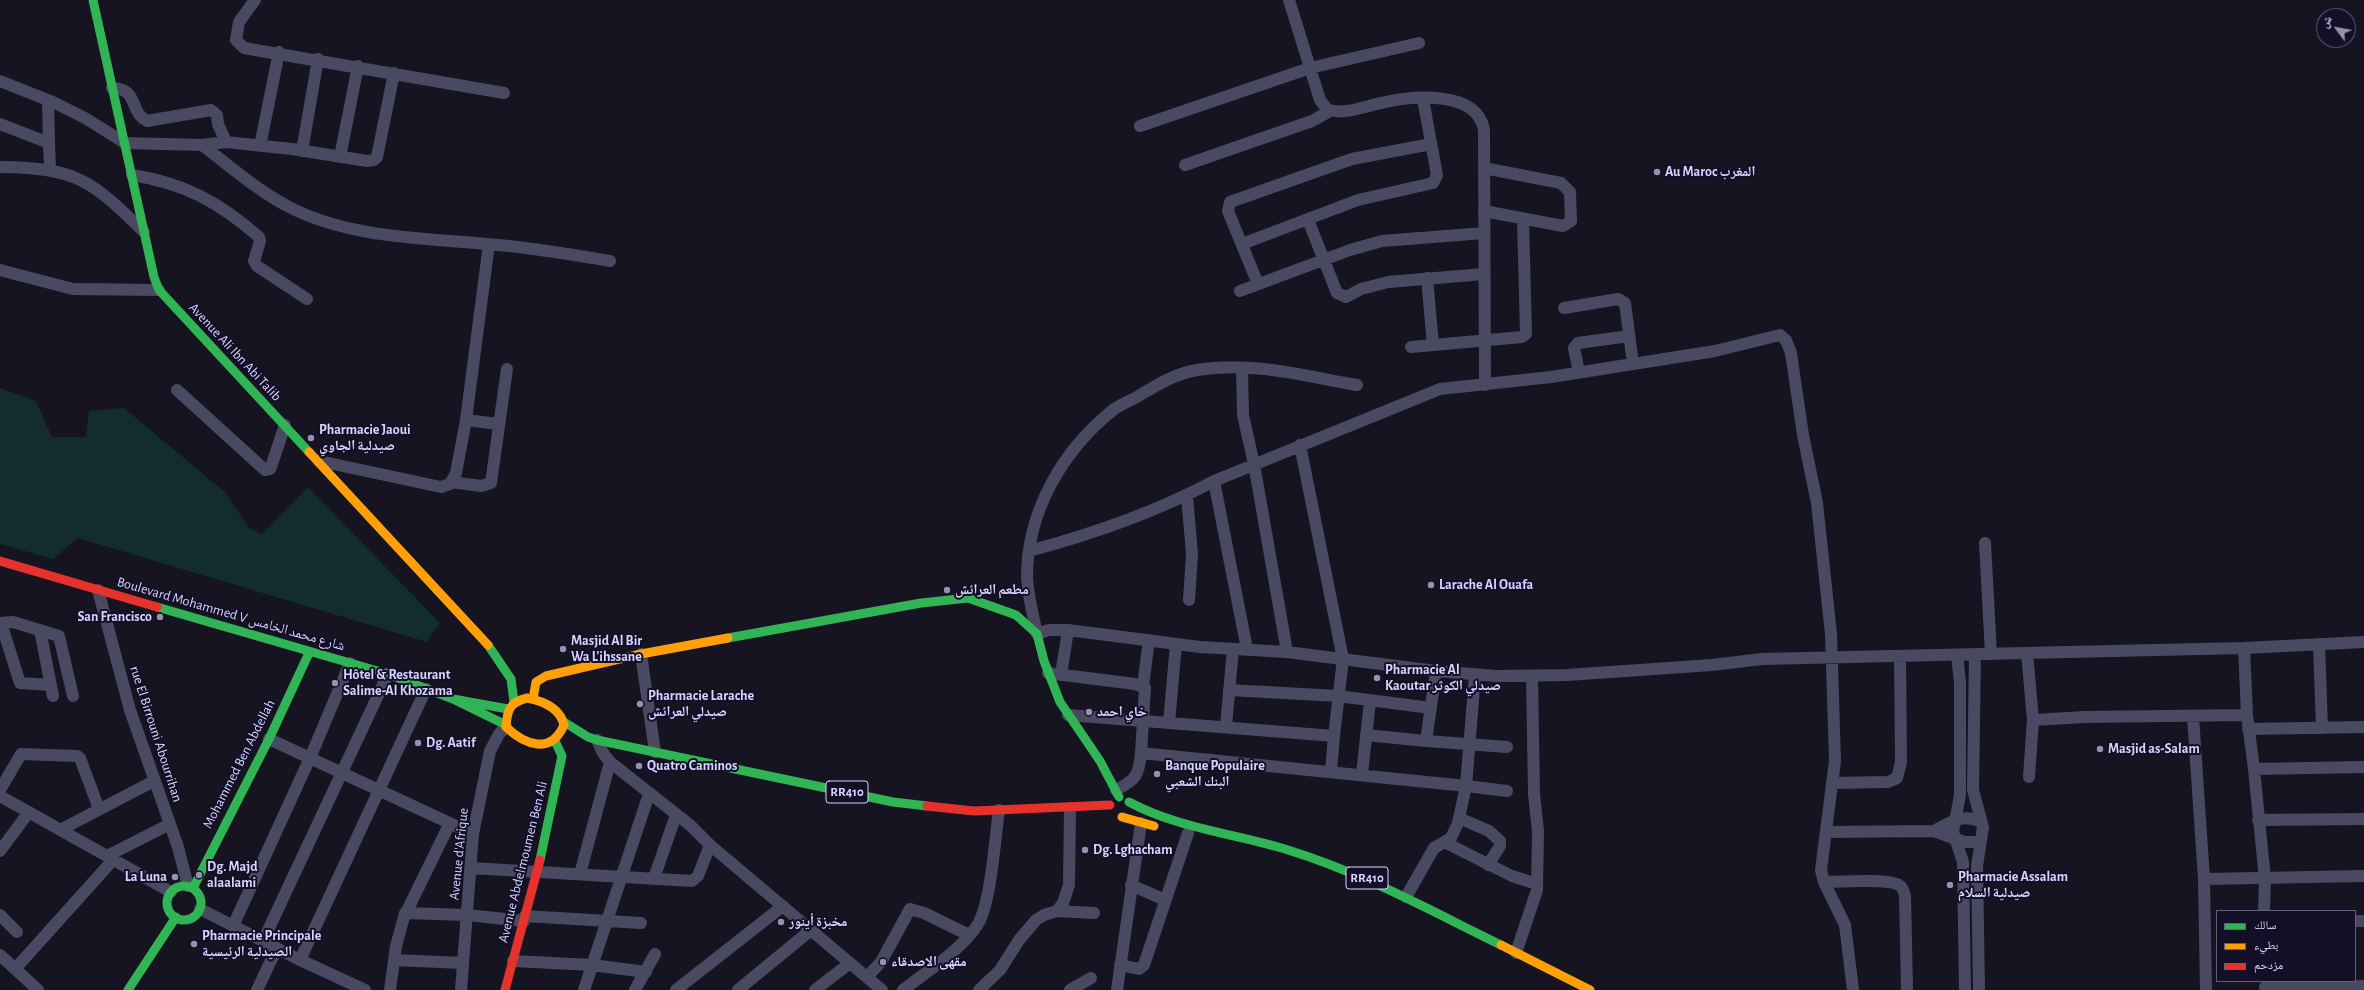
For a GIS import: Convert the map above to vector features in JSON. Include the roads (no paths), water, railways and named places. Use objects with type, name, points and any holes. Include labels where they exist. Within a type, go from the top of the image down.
[{"type":"main road","name":"Avenue Ali Ibn Abi Talib","points":[[93,0],[144,232],[159,290],[319,461],[493,651]]},
{"type":"main road","name":"Boulevard Mohammed V شارع محمد الخامس","points":[[0,561],[388,674],[453,699],[506,726]]},
{"type":"main road","points":[[530,699],[536,682],[542,677],[641,654],[921,603],[963,597],[980,600],[1016,615],[1037,634],[1048,673],[1068,715],[1100,761],[1118,794],[1110,805],[1112,814],[1141,823],[1188,833],[1263,853]]},
{"type":"main road","points":[[493,651],[514,671],[530,699]]},
{"type":"main road","points":[[493,651],[510,679],[511,705],[506,714],[506,726]]},
{"type":"main road","name":"Mohammed Ben Abdellah","points":[[190,887],[269,739],[310,652]]},
{"type":"main road","name":"Boulevard Mohammed V شارع محمد الخامس","points":[[453,699],[511,705]]},
{"type":"main road","points":[[511,705],[530,699]]},
{"type":"main road","name":"RR410","points":[[530,699],[552,708],[560,715],[564,722],[592,739]]},
{"type":"main road","points":[[555,741],[559,738],[564,722]]},
{"type":"main road","name":"RR410","points":[[506,726],[516,736],[538,744],[571,739],[592,739],[893,802],[974,811],[1070,808],[1110,805]]},
{"type":"main road","name":"Avenue Abdelmoumen Ben Ali","points":[[505,990],[538,871],[562,756],[555,741]]},
{"type":"main road","name":"RR410","points":[[1118,794],[1129,802],[1159,817],[1246,838],[1329,863],[1372,880],[1590,990]]},
{"type":"main road","points":[[1122,817],[1130,810],[1129,802]]},
{"type":"main road","name":"RR410","points":[[1284,859],[1327,871],[1370,888],[1570,990]]},
{"type":"main road","points":[[179,887],[190,887],[201,899],[200,909],[190,918],[176,917],[168,906],[171,892],[179,887]]},
{"type":"main road","points":[[128,990],[176,917]]},
{"type":"street","points":[[256,0],[240,22],[236,40],[244,48],[279,52],[504,94]]},
{"type":"street","points":[[1289,0],[1322,104],[1330,111],[1337,112],[1396,100],[1422,99],[1462,103],[1476,111],[1482,120],[1484,130],[1485,385]]},
{"type":"street","points":[[1140,126],[1310,68],[1419,44]]},
{"type":"street","points":[[260,146],[279,52]]},
{"type":"street","points":[[302,151],[318,60]]},
{"type":"street","points":[[340,157],[358,66]]},
{"type":"street","points":[[0,81],[48,100],[85,118],[125,143],[202,145],[226,142],[302,151],[367,161],[374,160],[377,157],[394,73]]},
{"type":"street","points":[[112,88],[123,88],[128,92],[140,116],[147,121],[211,110],[217,115],[218,124],[226,142]]},
{"type":"street","points":[[1242,244],[1358,200],[1433,183],[1437,175],[1422,99]]},
{"type":"street","points":[[48,100],[50,169]]},
{"type":"street","points":[[1185,165],[1312,121],[1330,111]]},
{"type":"street","points":[[0,124],[49,143]]},
{"type":"street","points":[[1258,284],[1227,209],[1232,200],[1352,159],[1431,144]]},
{"type":"street","points":[[202,145],[267,193],[292,208],[316,218],[360,230],[417,238],[556,251],[610,261]]},
{"type":"street","points":[[0,167],[50,169],[75,177],[91,185],[108,197],[144,232]]},
{"type":"street","points":[[1484,168],[1556,182],[1568,188],[1571,218],[1568,225],[1563,226],[1484,211]]},
{"type":"street","points":[[132,175],[158,179],[198,194],[223,207],[259,237],[260,241],[254,261],[257,266],[307,299]]},
{"type":"street","points":[[1411,347],[1522,337],[1526,334],[1523,219]]},
{"type":"street","points":[[1308,220],[1337,293],[1343,297],[1388,282],[1484,274]]},
{"type":"street","points":[[1240,291],[1324,260],[1382,241],[1484,233]]},
{"type":"street","points":[[451,482],[456,473],[466,420],[489,244]]},
{"type":"street","points":[[0,270],[73,289],[159,290]]},
{"type":"street","points":[[1427,278],[1433,345]]},
{"type":"street","points":[[1564,308],[1618,299],[1625,303],[1633,364]]},
{"type":"street","points":[[1029,551],[1119,523],[1187,496],[1214,480],[1432,391],[1449,387],[1485,385],[1579,372],[1715,351],[1780,335],[1786,340],[1791,353],[1803,435],[1817,503],[1829,613],[1830,659],[1835,715],[1835,761],[1821,870],[1824,882],[1846,925],[1853,990]]},
{"type":"street","points":[[1579,372],[1574,348],[1578,343],[1629,336]]},
{"type":"street","points":[[1356,385],[1303,374],[1228,367],[1178,374],[1114,409],[1094,428],[1058,471],[1048,488],[1034,528],[1029,551],[1029,595],[1037,634],[1049,630],[1068,630],[1176,644],[1286,652],[1475,675],[1532,677],[1712,665],[1762,659],[1830,659],[2244,648],[2364,642]]},
{"type":"street","points":[[1242,368],[1243,414],[1254,464],[1286,652]]},
{"type":"street","points":[[319,461],[441,486],[451,482],[481,486],[491,483],[498,424],[507,369]]},
{"type":"street","points":[[177,390],[265,470],[270,469],[271,467],[285,426]]},
{"type":"street","points":[[466,420],[498,424]]},
{"type":"street","points":[[1300,445],[1343,659],[1331,771]]},
{"type":"street","points":[[1214,480],[1247,649]]},
{"type":"street","points":[[1187,496],[1192,554],[1189,600]]},
{"type":"street","points":[[1985,544],[1991,654]]},
{"type":"street","name":"rue El Birrouni Abourrihan","points":[[98,590],[130,710],[170,824],[190,887]]},
{"type":"street","points":[[40,630],[52,690],[20,683],[1,623],[14,622],[55,634],[61,639],[73,696]]},
{"type":"street","points":[[1061,675],[1068,630]]},
{"type":"street","points":[[1118,794],[1137,776],[1141,753],[1146,692],[1143,686],[1149,640]]},
{"type":"street","points":[[1169,723],[1176,644]]},
{"type":"street","points":[[2319,644],[2322,728]]},
{"type":"street","points":[[2244,648],[2248,729],[2254,769],[2265,879],[2264,910]]},
{"type":"street","points":[[1226,726],[1233,649]]},
{"type":"street","points":[[2027,653],[2033,720],[2029,777]]},
{"type":"street","points":[[641,654],[655,752]]},
{"type":"street","points":[[1975,654],[1973,790],[1981,822],[1981,842],[1978,866],[1979,990]]},
{"type":"street","points":[[1957,655],[1960,682],[1960,795],[1953,832],[1963,862],[1965,990]]},
{"type":"street","points":[[1832,783],[1888,782],[1897,778],[1901,762],[1900,656]]},
{"type":"street","points":[[233,926],[310,758],[350,663]]},
{"type":"street","points":[[1426,741],[1436,671]]},
{"type":"street","points":[[1048,673],[1143,686]]},
{"type":"street","points":[[263,941],[388,674]]},
{"type":"street","points":[[1406,897],[1434,848],[1446,843],[1451,838],[1459,818],[1466,786],[1475,675]]},
{"type":"street","points":[[1516,953],[1537,884],[1538,831],[1534,787],[1532,677]]},
{"type":"street","points":[[300,960],[426,689]]},
{"type":"street","points":[[1229,690],[1338,696],[1431,708]]},
{"type":"street","points":[[1362,774],[1370,700]]},
{"type":"street","points":[[1068,715],[1143,722],[1226,726],[1334,736]]},
{"type":"street","points":[[2033,720],[2085,717],[2247,715]]},
{"type":"street","points":[[2193,716],[2204,879],[2206,990]]},
{"type":"street","name":"Avenue d'Afrique","points":[[461,990],[473,834],[490,751],[498,734],[506,726]]},
{"type":"street","points":[[2248,729],[2364,727]]},
{"type":"street","points":[[1366,735],[1507,747]]},
{"type":"street","points":[[269,739],[473,834]]},
{"type":"street","points":[[592,739],[610,762],[676,815],[881,990]]},
{"type":"street","points":[[1141,753],[1207,761],[1362,774],[1507,791]]},
{"type":"street","points":[[0,790],[21,754],[77,756],[80,758],[99,809]]},
{"type":"street","points":[[580,874],[610,762]]},
{"type":"street","points":[[2254,769],[2364,767]]},
{"type":"street","points":[[60,830],[154,781]]},
{"type":"street","points":[[584,990],[649,794]]},
{"type":"street","points":[[0,796],[171,892]]},
{"type":"street","points":[[1057,911],[1063,903],[1069,885],[1070,808]]},
{"type":"street","points":[[903,990],[969,935],[979,922],[985,906],[999,810]]},
{"type":"street","points":[[0,851],[29,812]]},
{"type":"street","points":[[654,878],[676,815]]},
{"type":"street","points":[[1459,818],[1489,831],[1500,841],[1500,846],[1488,865]]},
{"type":"street","points":[[1934,831],[1955,820],[1968,818],[1981,822]]},
{"type":"street","points":[[2258,820],[2364,819]]},
{"type":"street","points":[[390,990],[394,960],[405,913],[450,823]]},
{"type":"street","points":[[1117,990],[1141,823]]},
{"type":"street","points":[[15,969],[110,858],[170,824]]},
{"type":"street","points":[[1826,832],[1934,831],[1972,844],[1981,842]]},
{"type":"street","points":[[1120,965],[1139,969],[1144,965],[1188,833]]},
{"type":"street","points":[[1446,843],[1488,865],[1537,884]]},
{"type":"street","points":[[470,868],[694,880],[698,876],[710,845]]},
{"type":"street","points":[[2204,879],[2364,876]]},
{"type":"street","points":[[1824,882],[1879,882],[1899,885],[1902,887],[1905,896],[1907,990]]},
{"type":"street","points":[[1131,885],[1165,900]]},
{"type":"street","points":[[676,990],[783,906]]},
{"type":"street","points":[[200,909],[300,960],[364,990]]},
{"type":"street","points":[[867,977],[881,962],[903,918],[910,909],[924,912],[969,935]]},
{"type":"street","points":[[980,990],[1000,970],[1019,940],[1036,920],[1044,915],[1057,911],[1094,913]]},
{"type":"street","points":[[405,913],[607,920],[641,923]]},
{"type":"street","points":[[0,915],[17,932]]},
{"type":"street","points":[[738,990],[811,930]]},
{"type":"street","points":[[256,990],[277,948]]},
{"type":"street","points":[[635,990],[655,954]]},
{"type":"street","points":[[0,955],[38,990]]},
{"type":"street","points":[[394,960],[463,963]]},
{"type":"street","points":[[513,961],[592,965],[646,972]]},
{"type":"street","points":[[815,990],[850,963]]},
{"type":"street","points":[[1070,990],[1091,978]]},
{"type":"street","points":[[2265,986],[2313,984],[2364,986]]},
{"type":"place","name":"Au Maroc المغرب","points":[[1657,172]]},
{"type":"place","name":"Pharmacie Jaoui صيدلية الجاوي","points":[[311,438]]},
{"type":"place","name":"Larache Al Ouafa","points":[[1431,585]]},
{"type":"place","name":"مطعم العرائش","points":[[947,590]]},
{"type":"place","name":"San Francisco","points":[[160,617]]},
{"type":"place","name":"Masjid Al Bir Wa L'ihssane","points":[[563,649]]},
{"type":"place","name":"Pharmacie Al Kaoutar صيدلي الكوثر","points":[[1377,678]]},
{"type":"place","name":"Hôtel & Restaurant Salime-Al Khozama","points":[[335,683]]},
{"type":"place","name":"Pharmacie Larache صيدلي العرائش","points":[[640,704]]},
{"type":"place","name":"خاي احمد","points":[[1089,712]]},
{"type":"place","name":"Dg. Aatif","points":[[418,743]]},
{"type":"place","name":"Masjid as-Salam","points":[[2100,749]]},
{"type":"place","name":"Quatro Caminos","points":[[639,766]]},
{"type":"place","name":"Banque Populaire البنك الشعبي","points":[[1157,774]]},
{"type":"place","name":"Dg. Lghacham","points":[[1085,850]]},
{"type":"place","name":"Dg. Majd alaalami","points":[[199,875]]},
{"type":"place","name":"La Luna","points":[[175,877]]},
{"type":"place","name":"Pharmacie Assalam صيدلية السلام","points":[[1950,885]]},
{"type":"place","name":"مخبزة أينور","points":[[781,922]]},
{"type":"place","name":"Pharmacie Principale الصيدلية الرئيسية","points":[[194,944]]},
{"type":"place","name":"مقهى الاصدقاء","points":[[883,962]]}]
